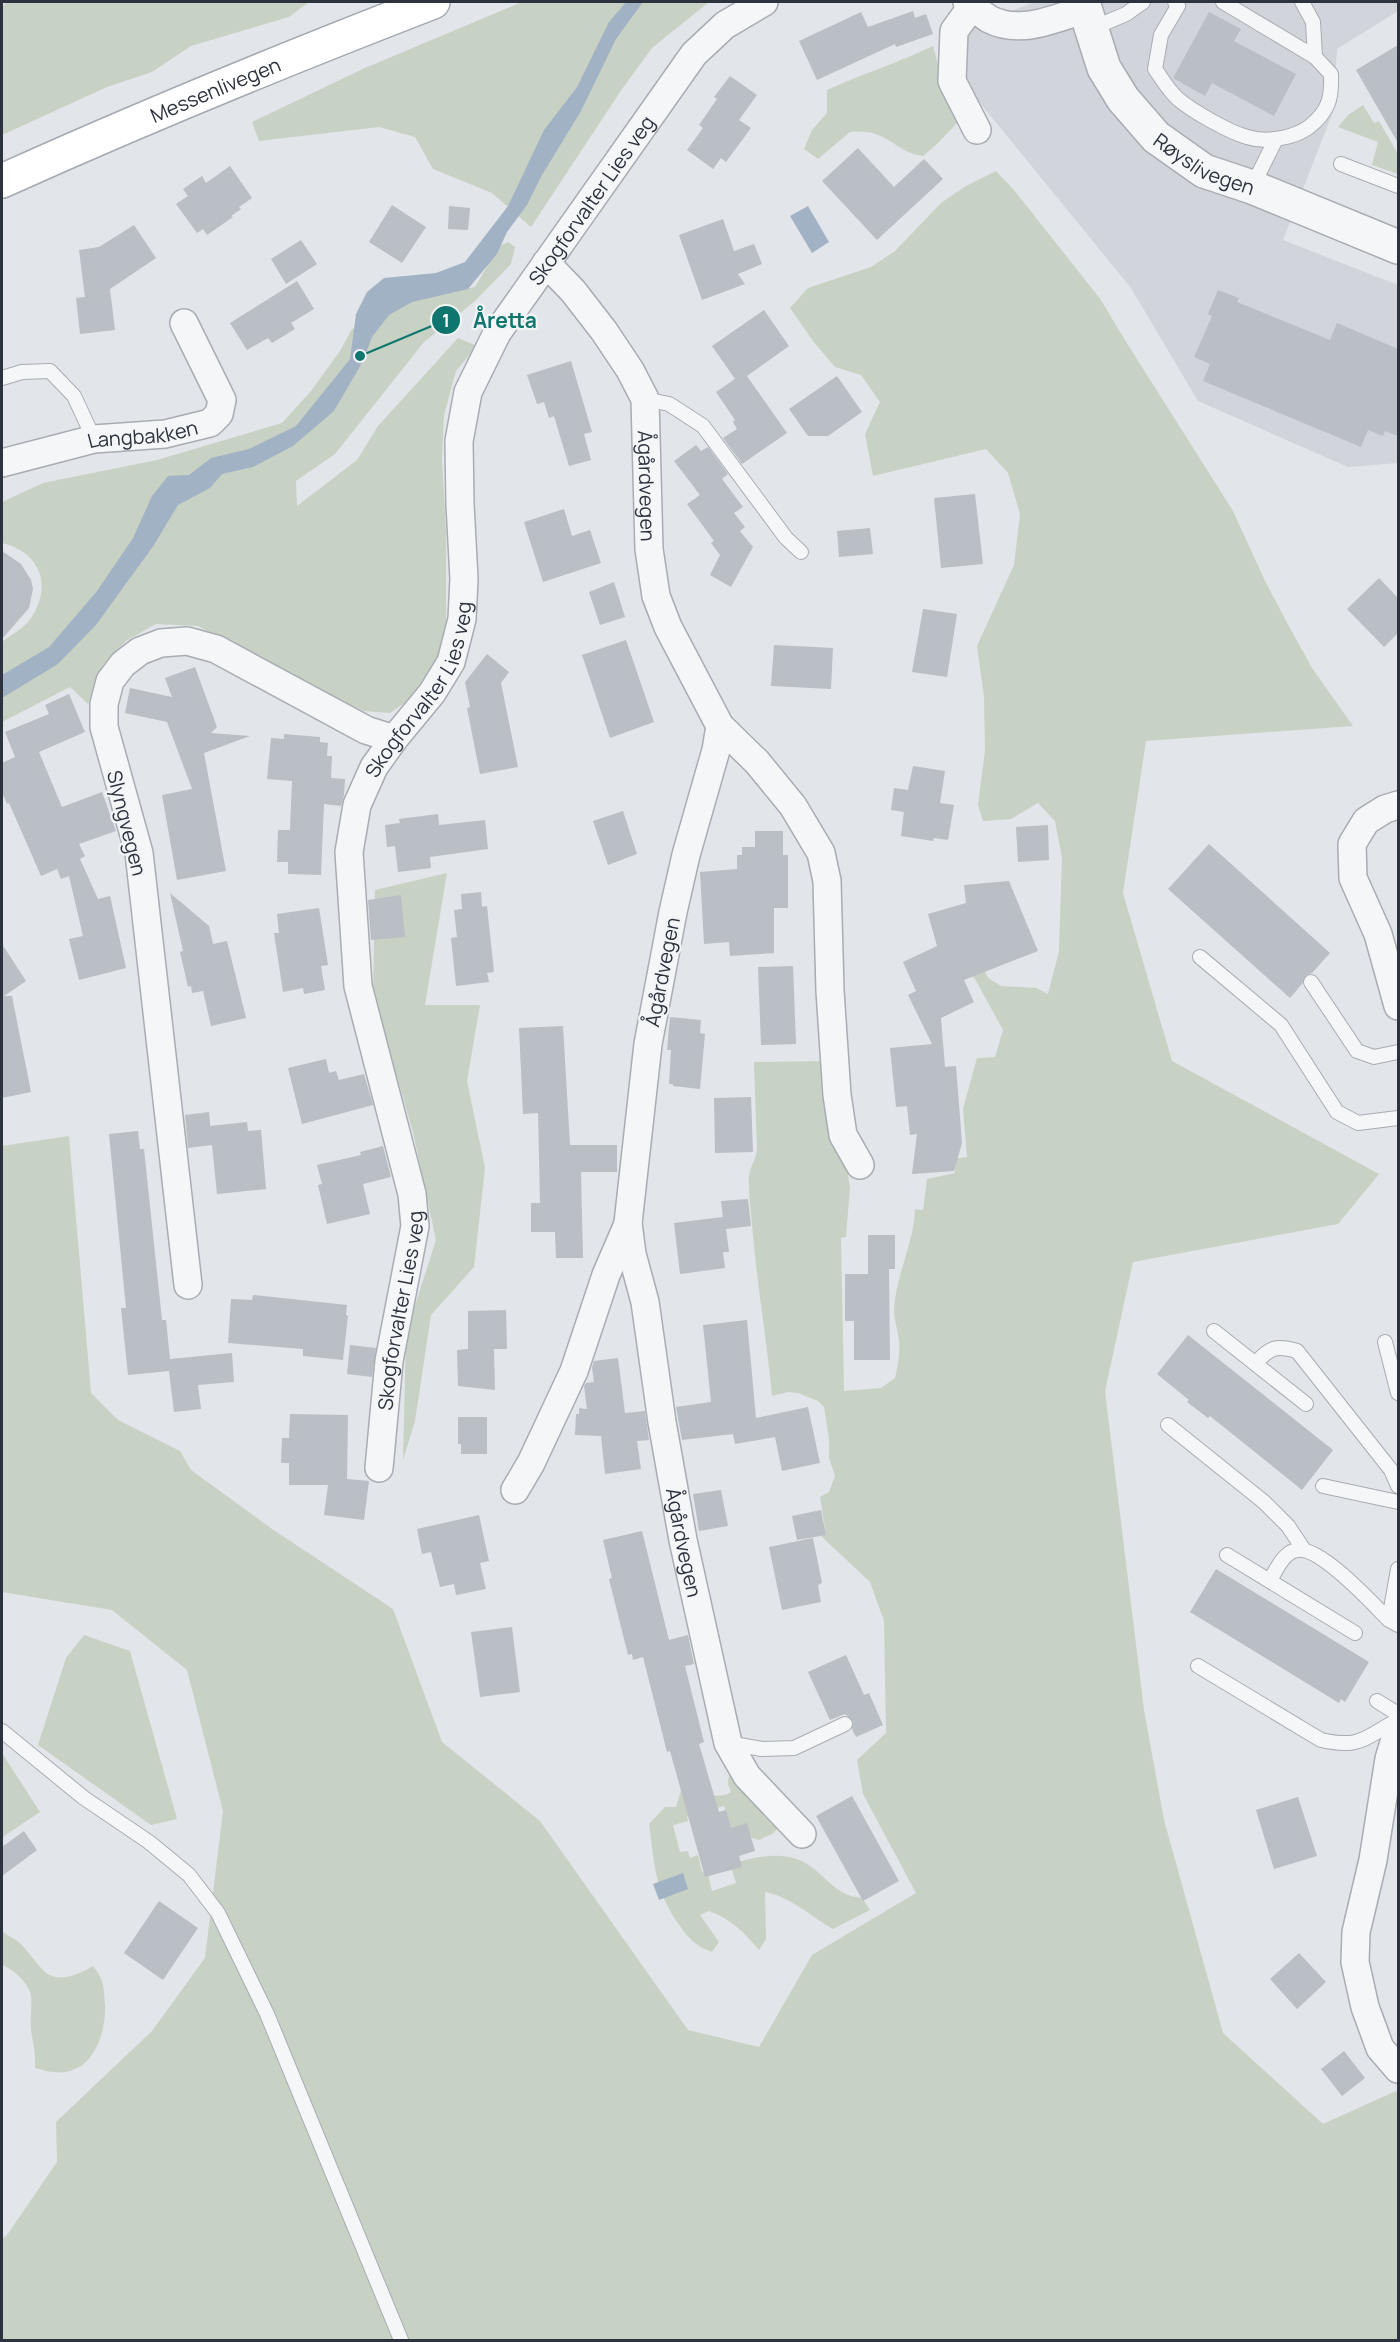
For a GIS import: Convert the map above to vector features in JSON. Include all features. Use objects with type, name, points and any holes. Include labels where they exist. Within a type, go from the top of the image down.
[{"type":"main road","name":"Messenlivegen","points":[[2,181],[257,71],[433,2]]},
{"type":"street","name":"Skogforvalter Lies veg","points":[[379,1468],[389,1361],[415,1226],[412,1194],[358,986],[349,852],[357,805],[374,767],[394,738],[432,693],[451,662],[462,619],[464,579],[459,441],[468,392],[497,333],[694,54],[725,26],[764,2]]},
{"type":"street","points":[[977,130],[952,81],[954,31],[969,4],[989,18],[1006,25],[1032,25],[1086,13]]},
{"type":"street","name":"Røyslivegen","points":[[1086,13],[1104,68],[1123,99],[1156,137],[1204,171],[1252,187],[1398,247]]},
{"type":"street","name":"Ågårdvegen","points":[[546,263],[573,291],[604,331],[630,370],[645,399],[649,549],[656,596],[668,627],[720,726],[757,762],[793,806],[821,853],[827,881],[830,991],[837,1095],[843,1135],[860,1165]]},
{"type":"street","name":"Langbakken","points":[[2,463],[94,439],[165,434],[210,423],[219,414],[222,400],[184,323]]},
{"type":"street","name":"Slyngvegen","points":[[188,1285],[139,853],[104,728],[104,704],[110,681],[123,663],[140,651],[161,643],[187,641],[216,649],[366,730],[394,738]]},
{"type":"street","name":"Ågårdvegen","points":[[720,726],[716,750],[686,855],[673,912],[648,1044],[628,1223],[632,1254],[645,1302],[662,1422],[683,1540],[728,1743],[747,1776],[802,1834]]},
{"type":"street","points":[[1397,993],[1378,934],[1353,878],[1352,844],[1366,821],[1385,809],[1398,805]]},
{"type":"street","name":"Ågårdvegen","points":[[515,1490],[531,1463],[574,1371],[606,1275],[628,1223]]},
{"type":"street","points":[[1398,1729],[1389,1759],[1373,1860],[1356,1932],[1355,1962],[1365,2007],[1380,2048],[1398,2069]]},
{"type":"lane","points":[[1086,13],[1126,14],[1143,2]]},
{"type":"lane","points":[[1175,2],[1178,6],[1161,35],[1155,69],[1177,98],[1207,118],[1247,138],[1276,139],[1300,134],[1320,118],[1332,96],[1331,74],[1315,57],[1223,2]]},
{"type":"lane","points":[[1302,2],[1313,22],[1315,57]]},
{"type":"lane","points":[[1252,187],[1276,139]]},
{"type":"lane","points":[[1341,164],[1398,186]]},
{"type":"lane","points":[[2,378],[21,372],[50,371],[74,396],[94,439]]},
{"type":"lane","points":[[645,399],[669,404],[703,426],[786,538],[801,552]]},
{"type":"lane","points":[[1200,957],[1281,1025],[1337,1113],[1358,1123],[1398,1118]]},
{"type":"lane","points":[[1311,982],[1357,1051],[1374,1057],[1398,1052]]},
{"type":"lane","points":[[1214,1330],[1306,1404]]},
{"type":"lane","points":[[1385,1342],[1398,1393]]},
{"type":"lane","points":[[1256,1363],[1265,1352],[1281,1346],[1297,1351],[1391,1470],[1398,1486]]},
{"type":"lane","points":[[1168,1425],[1264,1502],[1288,1526],[1304,1550]]},
{"type":"lane","points":[[1323,1486],[1398,1502]]},
{"type":"lane","points":[[1270,1580],[1284,1557],[1297,1549],[1314,1551],[1394,1623]]},
{"type":"lane","points":[[1227,1556],[1355,1633]]},
{"type":"lane","points":[[1394,1623],[1398,1569]]},
{"type":"lane","points":[[1198,1666],[1322,1740],[1342,1745],[1356,1744],[1398,1720]]},
{"type":"lane","points":[[1377,1701],[1398,1714]]},
{"type":"lane","points":[[728,1743],[762,1749],[794,1748],[845,1724]]},
{"type":"lane","points":[[2,1731],[84,1798],[149,1842],[189,1875],[218,1912],[267,2014],[401,2340]]},
{"type":"shaded area","points":[[1035,2],[1398,2],[1398,11],[1337,49],[1333,112],[1283,240],[1398,285],[1398,463],[1348,467],[1198,401],[1131,288],[963,82],[949,35]]},
{"type":"green space","points":[[8,2],[309,2],[289,17],[191,46],[152,72],[107,87],[2,135],[2,6]]},
{"type":"green space","points":[[522,2],[709,2],[652,48],[622,89],[531,227],[492,193],[433,169],[415,137],[379,127],[259,141],[252,122],[365,68]]},
{"type":"green space","points":[[933,46],[939,68],[961,119],[923,156],[866,132],[850,132],[818,159],[804,149],[812,130],[827,113],[827,90]]},
{"type":"green space","points":[[1363,105],[1374,123],[1379,121],[1398,154],[1398,174],[1372,165],[1378,142],[1338,127],[1348,115]]},
{"type":"green space","points":[[996,171],[1014,190],[1101,300],[1233,511],[1266,583],[1312,668],[1353,726],[1146,741],[1123,893],[1172,1061],[1379,1174],[1338,1224],[1133,1262],[1105,1391],[1144,1710],[1164,1820],[1223,2033],[1323,2124],[1396,2091],[1398,2094],[1398,2340],[2,2340],[2,2239],[57,2162],[56,2122],[152,2031],[205,1958],[223,1811],[187,1670],[112,1610],[2,1592],[2,1146],[69,1136],[91,1393],[118,1420],[180,1451],[191,1470],[272,1529],[393,1609],[442,1742],[540,1821],[688,2030],[759,2047],[812,1955],[916,1893],[863,1794],[857,1760],[886,1733],[884,1621],[870,1582],[821,1536],[826,1534],[820,1497],[829,1492],[835,1476],[829,1458],[829,1439],[824,1407],[818,1401],[798,1393],[788,1392],[772,1396],[749,1191],[749,1176],[757,1150],[754,1062],[828,1061],[850,1187],[846,1237],[841,1238],[844,1391],[881,1388],[895,1378],[897,1369],[899,1341],[894,1309],[895,1296],[912,1234],[915,1209],[923,1210],[927,1179],[955,1173],[954,1159],[967,1157],[963,1109],[977,1058],[995,1057],[1003,1030],[975,979],[961,966],[981,963],[988,978],[1001,986],[1036,988],[1048,994],[1059,951],[1062,858],[1055,821],[1038,803],[1011,819],[983,821],[978,805],[985,751],[984,696],[977,646],[1014,565],[1020,514],[1008,473],[986,449],[873,476],[865,434],[880,402],[861,375],[835,367],[790,308],[808,288],[871,267],[895,251],[941,203],[966,186]]},
{"type":"green space","points":[[508,242],[515,247],[511,264],[475,301],[424,342],[335,454],[296,481],[297,506],[357,460],[378,426],[458,338],[477,346],[456,371],[444,415],[442,458],[446,532],[446,630],[436,663],[415,696],[390,713],[364,711],[325,695],[198,626],[156,624],[126,641],[103,665],[88,704],[70,687],[2,722],[2,642],[31,618],[38,606],[42,582],[34,562],[26,554],[2,543],[2,502],[43,483],[157,460],[282,423],[311,391],[340,351],[352,329],[418,297],[475,287],[499,246]]},
{"type":"green space","points":[[447,873],[425,1005],[480,1005],[467,1081],[485,1168],[474,1267],[431,1315],[415,1421],[403,1460],[406,1334],[436,1240],[413,1132],[373,994],[375,890]]},
{"type":"green space","points":[[84,1635],[130,1651],[177,1819],[151,1825],[38,1745],[66,1658]]},
{"type":"green space","points":[[2,1753],[40,1812],[4,1836],[2,1842]]},
{"type":"green space","points":[[729,1775],[736,1777],[779,1827],[772,1834],[759,1840],[752,1838],[742,1830],[731,1832],[724,1806],[687,1816],[688,1821],[673,1825],[680,1852],[688,1851],[690,1858],[698,1855],[702,1872],[707,1870],[712,1891],[736,1883],[730,1864],[773,1856],[791,1857],[815,1869],[843,1892],[862,1898],[870,1910],[833,1929],[792,1902],[765,1892],[766,1939],[759,1950],[737,1927],[709,1911],[700,1915],[719,1942],[712,1952],[690,1939],[671,1913],[660,1889],[649,1824],[665,1807],[676,1807],[682,1787],[720,1796],[731,1792],[728,1784]]},
{"type":"green space","points":[[2,1931],[21,1944],[39,1966],[54,1977],[67,1977],[93,1966],[99,1975],[105,1999],[103,2029],[94,2052],[78,2068],[66,2072],[48,2072],[35,2068],[30,1991],[20,1977],[2,1965]]},
{"type":"water","points":[[626,2],[643,2],[616,39],[581,111],[542,175],[527,205],[507,232],[497,254],[468,289],[412,302],[389,315],[372,337],[363,361],[334,411],[293,446],[253,467],[222,474],[210,488],[178,505],[154,545],[96,625],[58,664],[2,698],[2,675],[49,647],[97,591],[133,538],[152,496],[168,476],[189,475],[211,458],[249,449],[296,426],[350,359],[356,314],[367,292],[384,278],[436,273],[465,262],[508,206],[544,130],[577,87],[609,22]]},
{"type":"water","points":[[808,206],[829,242],[812,253],[790,216]]},
{"type":"water","points":[[683,1873],[688,1889],[659,1900],[653,1884]]},
{"type":"building","points":[[913,11],[915,18],[926,14],[933,34],[896,47],[895,44],[817,80],[799,41],[861,12],[868,27]]},
{"type":"building","points":[[1209,12],[1241,29],[1234,41],[1296,74],[1274,116],[1212,83],[1205,96],[1173,78]]},
{"type":"building","points":[[1398,45],[1398,143],[1356,70]]},
{"type":"building","points":[[730,76],[757,95],[739,120],[751,128],[726,162],[721,158],[713,169],[687,150],[703,128],[699,125],[717,99],[714,97]]},
{"type":"building","points":[[858,148],[894,187],[924,159],[943,179],[877,240],[822,181]]},
{"type":"building","points":[[230,166],[252,198],[239,207],[241,209],[231,216],[233,217],[207,235],[203,229],[197,233],[176,204],[188,196],[183,189],[202,176],[206,183]]},
{"type":"building","points":[[392,205],[426,227],[402,263],[369,242]]},
{"type":"building","points":[[449,206],[470,208],[468,230],[448,229]]},
{"type":"building","points":[[723,219],[734,251],[754,244],[762,264],[738,274],[745,284],[702,300],[679,235]]},
{"type":"building","points":[[134,225],[156,258],[110,289],[115,330],[80,334],[76,298],[85,297],[79,250],[99,247]]},
{"type":"building","points":[[301,240],[317,264],[286,284],[271,259]]},
{"type":"building","points":[[297,281],[314,309],[291,323],[295,329],[272,343],[268,338],[247,350],[230,323]]},
{"type":"building","points":[[1218,290],[1239,298],[1237,302],[1330,340],[1337,323],[1398,349],[1398,436],[1385,431],[1383,436],[1368,430],[1361,447],[1203,381],[1210,364],[1194,357],[1212,316],[1208,314]]},
{"type":"building","points":[[764,310],[789,346],[747,376],[787,433],[742,464],[723,438],[737,429],[733,422],[735,420],[716,392],[735,379],[712,346]]},
{"type":"building","points":[[571,361],[592,432],[584,434],[591,460],[569,466],[554,416],[549,418],[544,402],[537,404],[527,375]]},
{"type":"building","points":[[837,376],[862,412],[828,436],[808,436],[789,409]]},
{"type":"building","points":[[696,445],[701,451],[708,447],[728,474],[722,479],[743,507],[734,513],[745,527],[740,531],[753,547],[731,587],[710,575],[720,555],[711,543],[714,541],[687,504],[700,495],[674,461]]},
{"type":"building","points":[[975,494],[983,564],[941,568],[934,498]]},
{"type":"building","points":[[564,509],[572,536],[590,530],[601,563],[543,582],[524,522]]},
{"type":"building","points":[[870,528],[873,554],[839,557],[837,531]]},
{"type":"building","points":[[2,551],[21,564],[31,580],[33,589],[29,608],[2,639]]},
{"type":"building","points":[[1379,578],[1398,598],[1398,633],[1384,647],[1347,609]]},
{"type":"building","points":[[614,582],[625,617],[600,625],[589,592]]},
{"type":"building","points":[[923,609],[957,614],[947,677],[912,672]]},
{"type":"building","points":[[626,640],[654,722],[610,738],[582,655]]},
{"type":"building","points":[[774,645],[833,648],[831,689],[771,686]]},
{"type":"building","points":[[487,654],[509,672],[501,683],[518,767],[480,774],[467,708],[470,707],[465,682]]},
{"type":"building","points":[[195,667],[217,727],[211,733],[250,736],[204,753],[226,871],[177,880],[162,795],[192,789],[167,722],[125,713],[130,688],[172,697],[165,678]]},
{"type":"building","points":[[69,694],[85,732],[39,752],[62,807],[102,792],[116,831],[79,844],[85,856],[80,859],[98,899],[110,896],[126,968],[79,980],[69,939],[83,936],[69,876],[61,879],[57,869],[41,876],[2,792],[2,763],[15,757],[5,732],[49,714],[45,705]]},
{"type":"building","points":[[284,734],[320,737],[320,742],[328,743],[327,756],[332,756],[331,778],[345,779],[341,806],[324,804],[321,875],[288,874],[288,862],[277,862],[278,830],[290,830],[292,781],[267,779],[271,738],[284,739]]},
{"type":"building","points":[[913,766],[945,771],[940,803],[954,805],[948,840],[934,838],[933,841],[901,836],[904,812],[891,810],[894,788],[908,790]]},
{"type":"building","points":[[623,811],[637,854],[608,865],[593,821]]},
{"type":"building","points":[[438,814],[439,825],[485,820],[488,849],[430,857],[431,868],[398,872],[395,846],[387,847],[385,825],[400,823],[399,819]]},
{"type":"building","points":[[1048,825],[1049,860],[1018,862],[1016,827]]},
{"type":"building","points":[[755,831],[783,831],[783,855],[788,855],[788,908],[774,908],[774,953],[730,956],[729,942],[704,944],[700,872],[737,869],[737,855],[742,855],[742,847],[755,847]]},
{"type":"building","points":[[1209,844],[1330,953],[1312,973],[1306,975],[1302,984],[1290,998],[1168,889]]},
{"type":"building","points":[[1009,881],[1038,951],[964,980],[974,1002],[941,1018],[945,1067],[956,1066],[962,1143],[954,1171],[912,1174],[917,1134],[910,1135],[907,1106],[896,1107],[890,1048],[932,1044],[908,995],[916,991],[903,962],[937,946],[928,914],[966,903],[964,885]]},
{"type":"building","points":[[481,892],[482,907],[487,906],[494,972],[487,973],[489,982],[456,986],[451,938],[457,937],[454,910],[462,909],[461,894]]},
{"type":"building","points":[[170,893],[209,926],[213,944],[227,941],[246,1018],[211,1026],[203,991],[192,993],[191,986],[188,987],[180,952],[183,951]]},
{"type":"building","points":[[401,895],[405,937],[371,940],[368,900]]},
{"type":"building","points":[[319,908],[328,965],[321,966],[325,990],[304,994],[303,988],[283,992],[274,933],[279,933],[277,914]]},
{"type":"building","points":[[2,944],[26,981],[4,996],[12,996],[31,1092],[2,1098]]},
{"type":"building","points":[[793,966],[796,1044],[761,1045],[758,967]]},
{"type":"building","points":[[670,1017],[701,1020],[700,1033],[705,1034],[700,1089],[669,1084],[671,1050],[667,1050]]},
{"type":"building","points":[[563,1026],[570,1145],[617,1145],[617,1172],[581,1172],[583,1258],[556,1258],[555,1232],[531,1232],[531,1203],[540,1203],[538,1113],[523,1114],[519,1028]]},
{"type":"building","points":[[326,1059],[329,1073],[336,1071],[339,1080],[364,1074],[373,1105],[302,1124],[288,1068]]},
{"type":"building","points":[[751,1097],[753,1152],[715,1153],[714,1098]]},
{"type":"building","points":[[209,1112],[212,1145],[188,1148],[185,1115]]},
{"type":"building","points":[[247,1122],[248,1131],[261,1130],[266,1189],[217,1194],[210,1126]]},
{"type":"building","points":[[138,1131],[140,1149],[144,1149],[162,1320],[166,1320],[170,1359],[232,1353],[234,1382],[198,1385],[201,1409],[174,1412],[169,1371],[128,1375],[121,1308],[126,1308],[109,1134]]},
{"type":"building","points":[[383,1146],[391,1177],[363,1184],[370,1214],[327,1224],[318,1185],[322,1184],[317,1165],[361,1155],[360,1152]]},
{"type":"building","points":[[748,1199],[751,1226],[726,1229],[729,1252],[723,1252],[725,1268],[680,1274],[674,1223],[723,1217],[721,1201]]},
{"type":"building","points":[[868,1235],[895,1235],[895,1269],[889,1269],[890,1360],[854,1360],[854,1321],[845,1321],[845,1274],[868,1274]]},
{"type":"building","points":[[253,1295],[347,1305],[343,1360],[303,1356],[303,1349],[228,1343],[231,1299],[252,1300]]},
{"type":"building","points":[[506,1310],[507,1349],[494,1349],[495,1390],[458,1386],[457,1350],[468,1349],[468,1311]]},
{"type":"building","points":[[747,1320],[756,1418],[808,1407],[820,1463],[782,1471],[775,1437],[735,1444],[733,1434],[682,1440],[676,1407],[711,1402],[703,1325]]},
{"type":"building","points":[[1188,1335],[1333,1450],[1302,1490],[1210,1416],[1208,1418],[1187,1402],[1189,1400],[1157,1374]]},
{"type":"building","points":[[350,1345],[376,1348],[372,1377],[347,1374]]},
{"type":"building","points":[[618,1358],[625,1413],[645,1411],[649,1440],[637,1441],[641,1469],[605,1474],[601,1436],[575,1435],[576,1414],[579,1414],[579,1408],[587,1409],[584,1386],[586,1383],[594,1382],[592,1367],[594,1361]]},
{"type":"building","points":[[290,1414],[348,1415],[347,1479],[369,1481],[364,1520],[324,1515],[328,1485],[289,1485],[289,1463],[281,1463],[282,1438],[289,1438]]},
{"type":"building","points":[[458,1417],[487,1417],[487,1454],[461,1454],[461,1444],[458,1444]]},
{"type":"building","points":[[721,1490],[728,1526],[699,1531],[693,1494]]},
{"type":"building","points":[[821,1510],[826,1535],[797,1540],[792,1516]]},
{"type":"building","points":[[479,1515],[489,1561],[480,1563],[486,1589],[456,1595],[454,1584],[440,1587],[431,1552],[422,1554],[417,1529]]},
{"type":"building","points":[[642,1531],[669,1640],[688,1635],[694,1664],[685,1666],[704,1742],[699,1744],[719,1812],[726,1810],[731,1828],[747,1823],[755,1851],[739,1856],[742,1867],[705,1877],[670,1751],[667,1752],[643,1657],[633,1660],[632,1654],[628,1655],[609,1579],[612,1578],[603,1540]]},
{"type":"building","points":[[813,1538],[822,1583],[818,1585],[821,1602],[782,1610],[769,1547]]},
{"type":"building","points":[[1216,1569],[1369,1662],[1345,1702],[1341,1699],[1339,1703],[1190,1612]]},
{"type":"building","points":[[512,1627],[520,1692],[480,1697],[471,1632]]},
{"type":"building","points":[[846,1655],[864,1695],[869,1693],[883,1725],[856,1737],[852,1729],[853,1721],[845,1714],[830,1720],[808,1672]]},
{"type":"building","points":[[852,1796],[899,1881],[863,1901],[816,1816]]},
{"type":"building","points":[[1298,1797],[1317,1856],[1274,1869],[1256,1810]]},
{"type":"building","points":[[24,1831],[37,1850],[2,1876],[2,1847]]},
{"type":"building","points":[[159,1901],[198,1928],[163,1980],[124,1953]]},
{"type":"building","points":[[1299,1953],[1326,1982],[1297,2009],[1270,1979]]},
{"type":"building","points":[[1344,2051],[1365,2078],[1342,2096],[1321,2069]]},
{"type":"place","name":"Åretta","points":[[360,356]]}]
